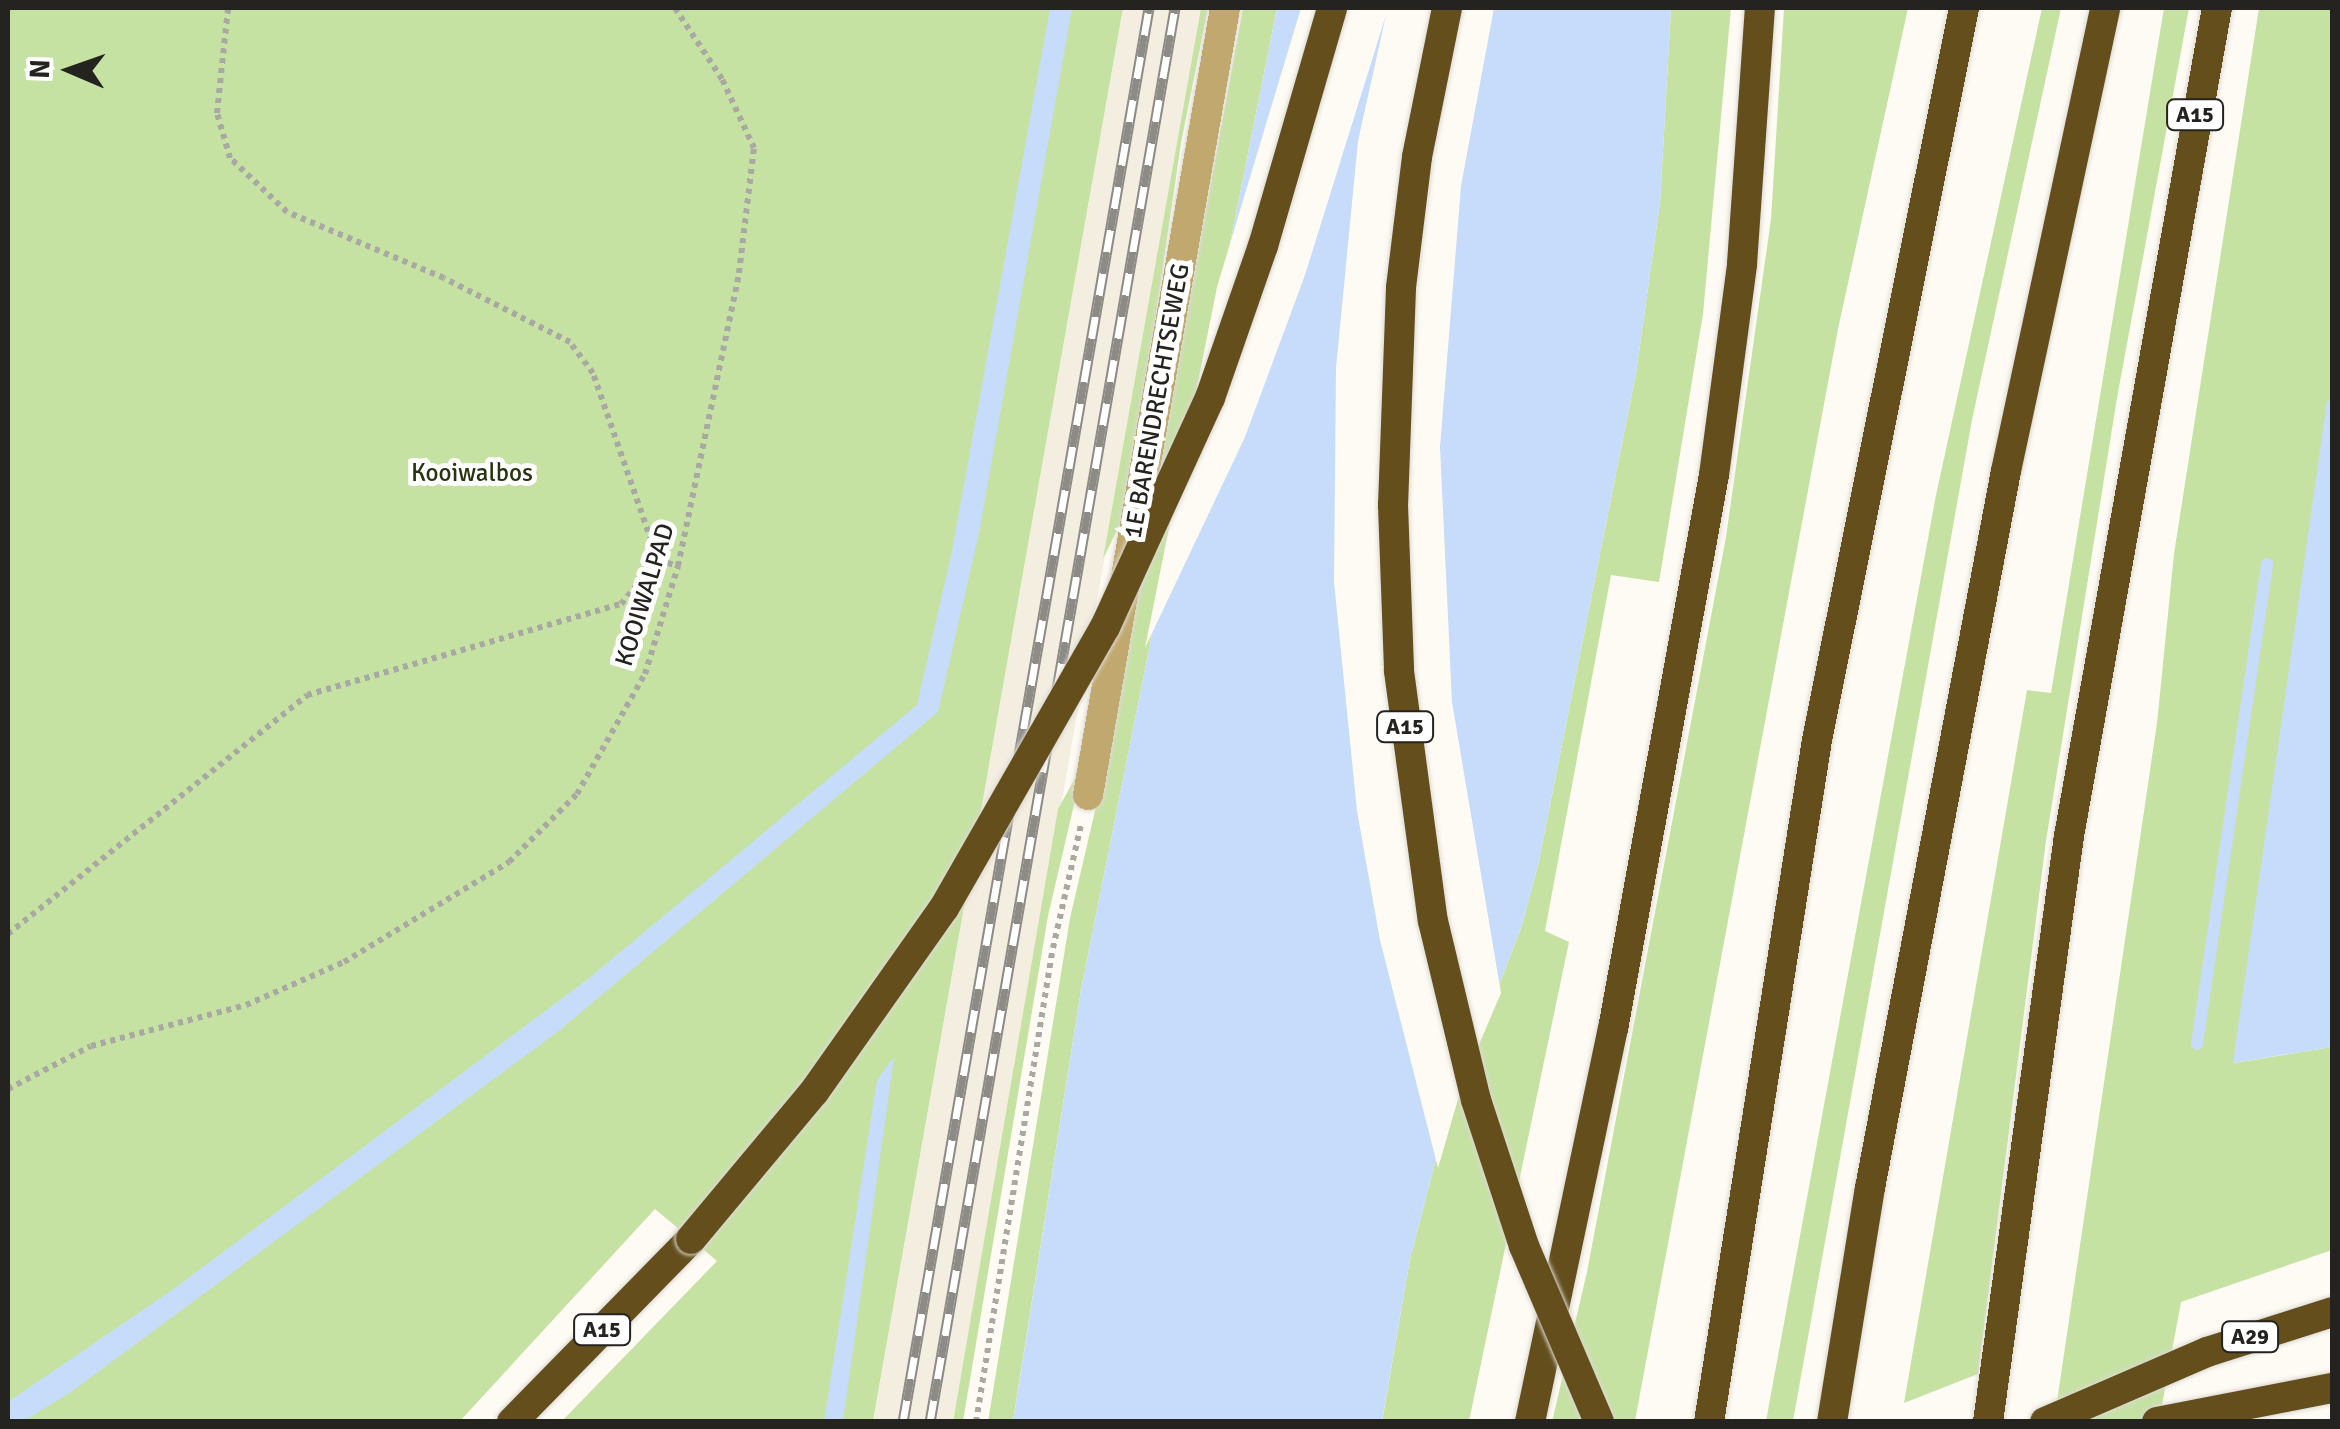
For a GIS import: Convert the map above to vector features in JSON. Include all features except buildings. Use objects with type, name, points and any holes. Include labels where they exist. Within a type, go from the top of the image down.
[{"type":"highway","name":"A15","points":[[512,1422],[692,1239],[814,1092],[944,908],[1104,627],[1210,398],[1263,246],[1332,8]]},
{"type":"highway","name":"A15","points":[[1447,8],[1418,157],[1401,288],[1393,504],[1399,671],[1433,921],[1476,1100],[1524,1246],[1599,1422]]},
{"type":"highway","points":[[1530,1422],[1613,1029],[1714,475],[1742,264],[1760,8]]},
{"type":"highway","points":[[1709,1422],[1817,740],[1964,8]]},
{"type":"highway","points":[[1832,1422],[1870,1188],[2006,471],[2105,8]]},
{"type":"highway","name":"A15","points":[[1988,1422],[2069,836],[2217,8]]},
{"type":"highway","name":"A29","points":[[2045,1422],[2168,1367],[2332,1312]]},
{"type":"highway","points":[[2158,1421],[2332,1388]]},
{"type":"lane","name":"1E BARENDRECHTSEWEG","points":[[1088,795],[1225,8]]},
{"type":"path","points":[[228,8],[217,113],[230,158],[287,212],[444,278],[570,342],[594,374],[658,560]]},
{"type":"path","name":"KOOIWALPAD","points":[[8,1090],[91,1046],[246,1005],[344,962],[509,862],[577,794],[644,674],[678,566],[725,354],[754,148],[722,80],[676,8]]},
{"type":"path","points":[[658,560],[678,566]]},
{"type":"path","points":[[8,934],[307,695],[621,604],[658,560]]},
{"type":"path","points":[[976,1422],[1053,948],[1088,795]]},
{"type":"shaded area","points":[[1123,8],[1201,8],[953,1421],[873,1422]]},
{"type":"green space","name":"Kooiwalbos","points":[[8,8],[1123,8],[873,1421],[562,1421],[717,1261],[655,1209],[460,1421],[8,1421]]},
{"type":"green space","points":[[1201,8],[1208,8],[1181,143],[1127,510],[1103,559]]},
{"type":"green space","points":[[1243,8],[1277,8],[1081,990],[1013,1421],[988,1422],[1070,918],[1098,798]]},
{"type":"green space","points":[[1671,8],[1731,8],[1703,314],[1659,582],[1611,575],[1545,931],[1569,942],[1469,1421],[1382,1422],[1410,1259],[1443,1132],[1522,925],[1538,865],[1636,373],[1660,203]]},
{"type":"green space","points":[[1784,8],[1908,8],[1838,329],[1635,1421],[1552,1422],[1587,1272],[1726,537],[1771,219]]},
{"type":"green space","points":[[2042,8],[2061,8],[1972,420],[1793,1421],[1766,1421],[1936,495]]},
{"type":"green space","points":[[2164,8],[2189,8],[2117,398],[2046,841],[1978,1374],[1904,1403],[2027,690],[2051,693]]},
{"type":"green space","points":[[2259,8],[2332,8],[2332,400],[2234,1063],[2332,1047],[2332,1250],[2181,1302],[2159,1421],[2054,1422],[2157,723],[2174,554]]},
{"type":"green space","points":[[1084,762],[1048,916],[963,1421],[953,1422],[1058,809]]},
{"type":"water","points":[[1050,8],[1072,8],[979,533],[938,712],[560,1030],[71,1392],[24,1421],[8,1421],[8,1402],[175,1288],[588,979],[917,705],[952,551]]},
{"type":"water","points":[[1277,8],[1671,8],[1660,203],[1636,373],[1538,865],[1522,925],[1443,1132],[1410,1259],[1382,1421],[1013,1422],[1081,990]]},
{"type":"water","points":[[2332,400],[2332,1047],[2233,1063],[2327,401]]},
{"type":"water","points":[[894,1057],[843,1421],[824,1422],[877,1080]]},
{"type":"pier","points":[[1301,8],[1494,8],[1461,186],[1440,447],[1452,702],[1501,993],[1463,1082],[1438,1168],[1380,940],[1357,811],[1334,582],[1336,368],[1358,141],[1386,15],[1305,275],[1245,437],[1145,648],[1217,287]]},
{"type":"waterway","points":[[2197,1044],[2267,564]]},
{"type":"railway","points":[[903,1422],[1149,8]]},
{"type":"railway","points":[[930,1422],[1175,8]]}]
